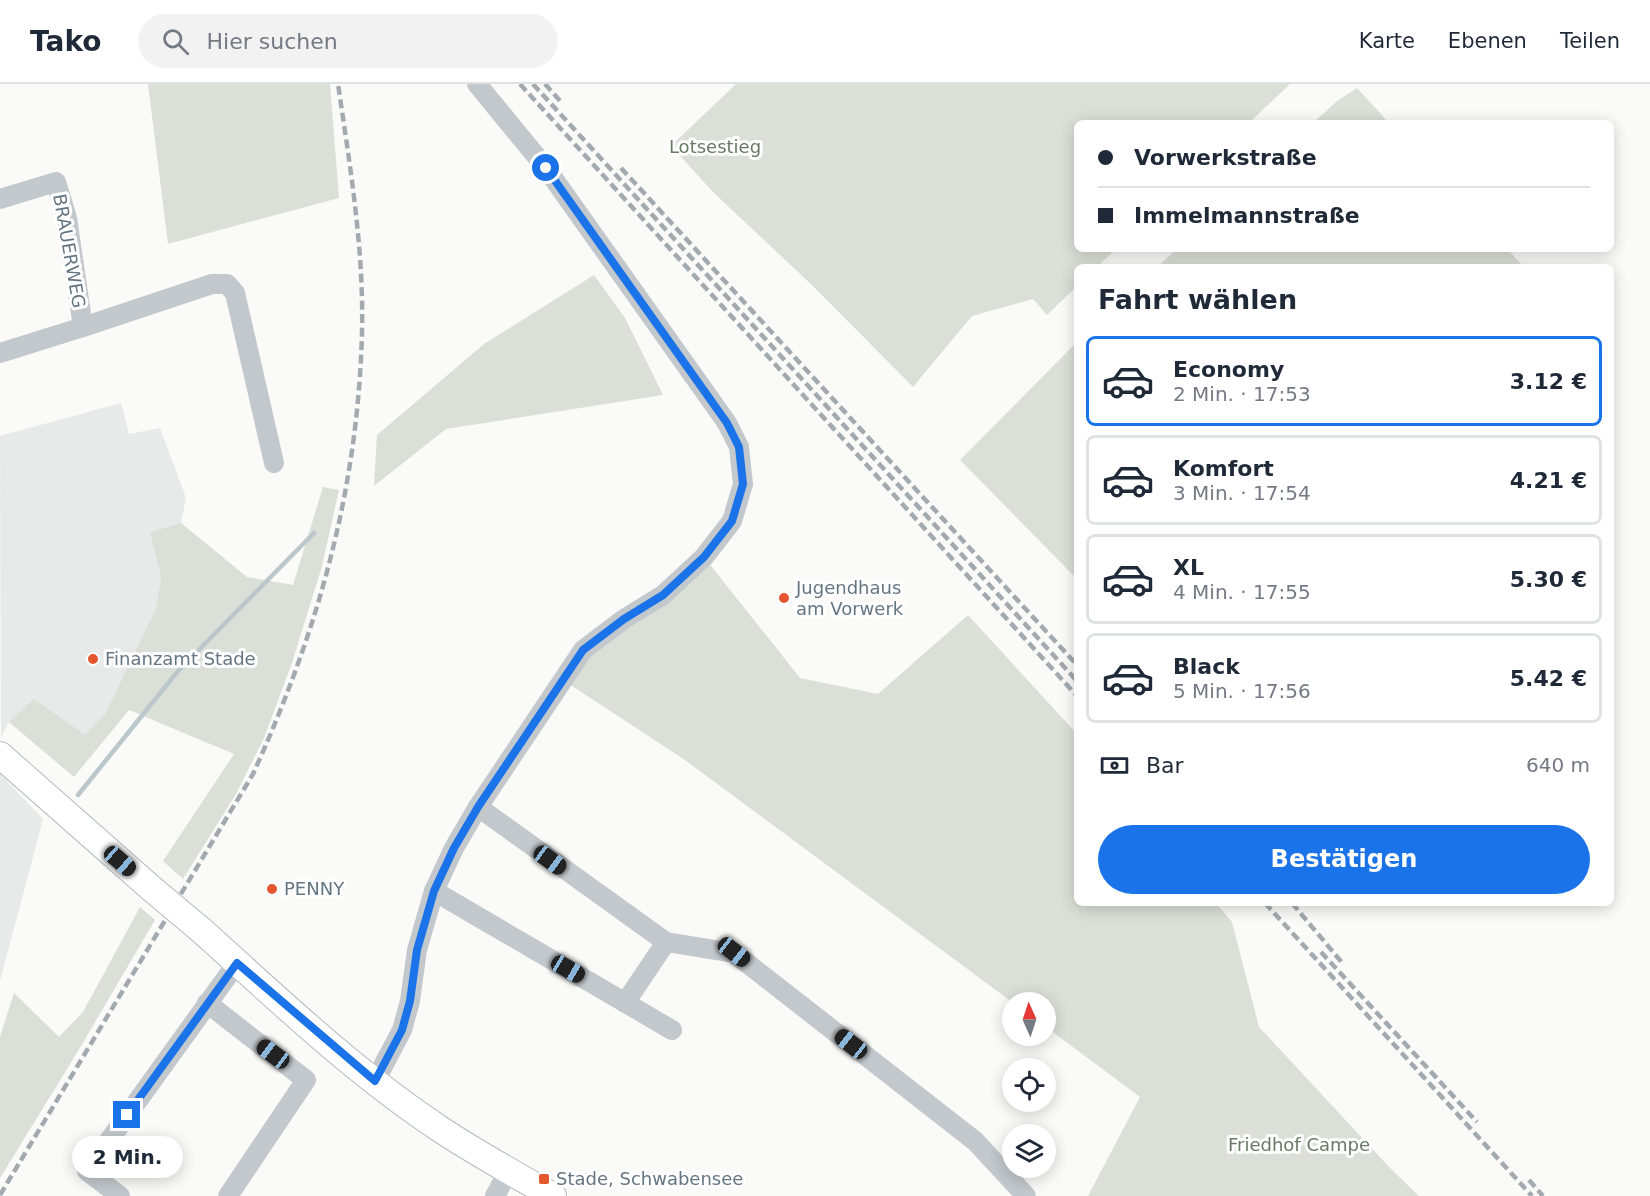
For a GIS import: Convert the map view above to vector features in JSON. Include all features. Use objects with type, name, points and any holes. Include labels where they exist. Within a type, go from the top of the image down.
[{"type":"main road","points":[[0,755],[375,1081],[443,1131],[553,1196]]},
{"type":"street","points":[[375,1081],[402,1030],[410,1001],[417,950],[434,891],[454,848],[478,807],[583,650],[624,619],[663,595],[704,557],[732,521],[743,484],[739,447],[727,423],[546,168],[477,84]]},
{"type":"street","name":"BRAUERWEG","points":[[0,199],[57,182],[67,218],[83,327],[0,353]]},
{"type":"street","points":[[83,327],[212,284],[226,284],[235,293],[274,463]]},
{"type":"street","points":[[478,807],[666,942],[734,952],[975,1141],[1026,1196]]},
{"type":"street","points":[[434,891],[672,1030]]},
{"type":"street","points":[[625,1003],[666,942]]},
{"type":"street","points":[[120,1196],[87,1171],[237,963]]},
{"type":"street","points":[[207,1003],[306,1080],[228,1196]]},
{"type":"street","points":[[495,1196],[510,1170]]},
{"type":"shaded area","points":[[121,403],[129,434],[160,428],[186,498],[181,523],[150,532],[161,577],[156,608],[105,714],[85,735],[9,722],[1,737],[0,436]]},
{"type":"shaded area","points":[[0,774],[43,819],[0,981]]},
{"type":"green space","points":[[148,84],[330,84],[339,198],[168,244]]},
{"type":"green space","name":"Lotsestieg","points":[[736,84],[1290,84],[1252,120],[1074,120],[1074,252],[1113,252],[1100,264],[1074,264],[1074,289],[1047,315],[1033,299],[972,316],[913,387],[814,287],[714,193],[671,146]]},
{"type":"green space","points":[[1357,88],[1386,120],[1316,120],[1337,101]]},
{"type":"green space","points":[[1174,252],[1510,252],[1521,264],[1160,264]]},
{"type":"green space","points":[[594,275],[625,318],[663,395],[446,429],[374,486],[377,435],[484,344]]},
{"type":"green space","points":[[1074,345],[1074,576],[960,460]]},
{"type":"green space","points":[[323,487],[339,490],[322,566],[292,663],[264,738],[236,794],[183,879],[163,861],[234,754],[129,710],[74,777],[9,722],[34,699],[85,735],[105,714],[156,608],[161,577],[150,532],[181,523],[247,577],[293,585]]},
{"type":"green space","name":"Friedhof Campe","points":[[704,557],[800,678],[878,694],[968,615],[1074,731],[1074,906],[1219,906],[1232,922],[1259,1027],[1419,1196],[1088,1196],[1140,1097],[1056,1034],[1056,992],[1002,992],[1002,995],[685,760],[563,680]]},
{"type":"green space","points":[[140,907],[155,920],[0,1178],[0,1037],[14,993],[59,1037],[83,1012]]},
{"type":"waterway","points":[[78,795],[178,671],[314,533]]},
{"type":"railway","points":[[0,1195],[253,774],[297,667],[315,613],[343,504],[359,390],[362,332],[361,270],[338,84]]},
{"type":"railway","points":[[520,84],[1074,693]]},
{"type":"railway","points":[[533,84],[1074,678]]},
{"type":"railway","points":[[545,84],[561,102]]},
{"type":"railway","points":[[621,168],[1074,662]]},
{"type":"railway","points":[[1268,906],[1532,1196]]},
{"type":"railway","points":[[1295,906],[1344,965]]},
{"type":"railway","points":[[1321,952],[1477,1122]]},
{"type":"railway","points":[[1529,1180],[1543,1196]]},
{"type":"place","name":"Jugendhaus am Vorwerk","points":[[784,598]]},
{"type":"place","name":"Finanzamt Stade","points":[[93,659]]},
{"type":"place","name":"PENNY","points":[[272,889]]},
{"type":"place","name":"Stade, Schwabensee","points":[[544,1179]]},
{"type":"route","points":[[127,1115],[237,963],[375,1081],[402,1030],[410,1001],[417,950],[434,891],[454,848],[478,807],[583,650],[624,619],[663,595],[704,557],[732,521],[743,484],[739,447],[727,423],[546,168]]}]
